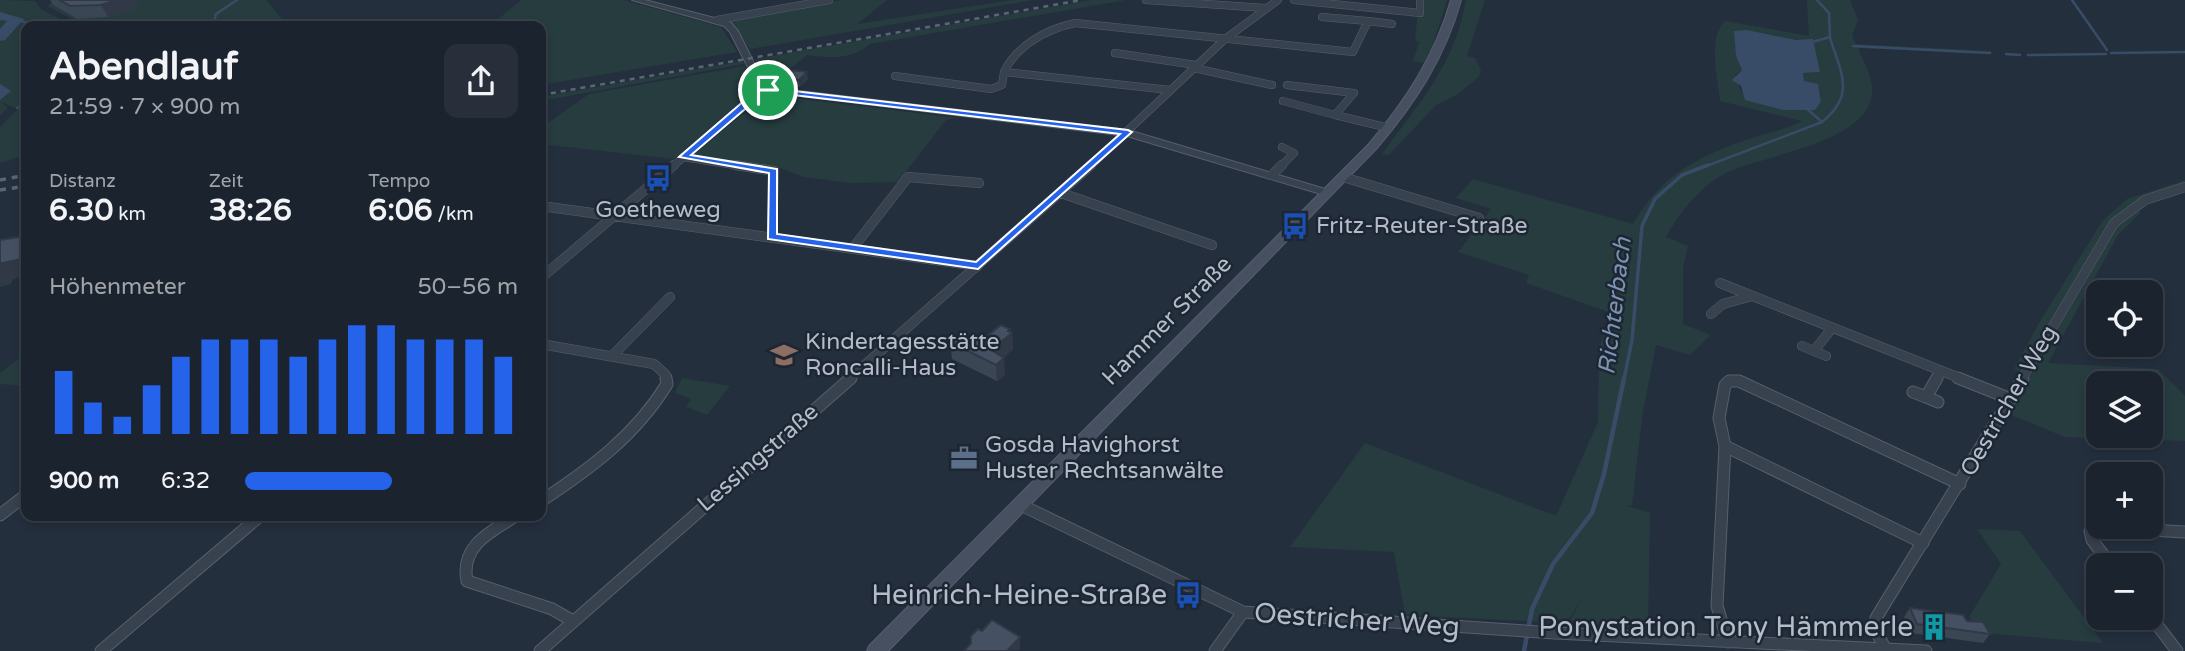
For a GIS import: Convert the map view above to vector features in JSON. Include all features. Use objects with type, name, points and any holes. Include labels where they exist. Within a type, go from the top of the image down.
[{"type":"main road","name":"Hammer Straße","points":[[876,651],[1389,128],[1431,70],[1448,34],[1456,0]]},
{"type":"street","points":[[636,0],[717,20],[734,31],[763,89]]},
{"type":"street","points":[[717,20],[748,12],[829,0]]},
{"type":"street","points":[[1146,0],[1266,8]]},
{"type":"street","name":"Lessingstraße","points":[[540,651],[1060,193],[1225,39],[1278,0]]},
{"type":"street","points":[[1294,0],[1420,13],[1420,0]]},
{"type":"street","points":[[1075,23],[1084,12]]},
{"type":"street","points":[[1322,17],[1392,24]]},
{"type":"street","points":[[895,76],[991,89],[1002,85],[1004,72],[1011,59],[1021,50],[1055,29],[1075,23],[1353,52],[1368,21]]},
{"type":"street","points":[[1115,53],[1195,66],[1272,85]]},
{"type":"street","points":[[1004,72],[1170,90]]},
{"type":"street","points":[[1287,85],[1354,93],[1335,115]]},
{"type":"street","points":[[546,274],[763,89],[966,116],[1128,132],[1328,193]]},
{"type":"street","points":[[1283,101],[1389,128]]},
{"type":"street","points":[[1272,176],[1294,153],[1282,147]]},
{"type":"street","points":[[683,157],[774,171],[772,236]]},
{"type":"street","points":[[853,248],[908,177],[979,183]]},
{"type":"street","points":[[1343,177],[1479,218]]},
{"type":"street","name":"Oestricher Weg","points":[[1885,648],[1877,633],[1877,618],[2011,399],[2114,223],[2145,200],[2185,187]]},
{"type":"street","points":[[1060,193],[1212,245]]},
{"type":"street","points":[[546,207],[978,266]]},
{"type":"street","points":[[1720,283],[2011,399]]},
{"type":"street","points":[[1710,314],[1723,304],[1752,296]]},
{"type":"street","points":[[612,356],[670,297]]},
{"type":"street","points":[[1814,351],[1832,328]]},
{"type":"street","points":[[546,345],[654,364],[664,374],[667,384],[650,411],[629,433],[546,497]]},
{"type":"street","points":[[1802,346],[1826,356]]},
{"type":"street","points":[[1926,397],[1941,371]]},
{"type":"street","points":[[1728,642],[1717,606],[1725,446],[1719,418],[1725,385],[1729,381],[1739,382],[1960,484]]},
{"type":"street","points":[[1913,392],[1938,402]]},
{"type":"street","points":[[1725,446],[1923,543]]},
{"type":"street","points":[[0,515],[21,499]]},
{"type":"street","name":"Oestricher Weg","points":[[1021,505],[1243,612],[1517,631],[1926,651]]},
{"type":"street","points":[[101,651],[254,521]]},
{"type":"street","points":[[509,521],[476,543],[468,552],[463,569],[467,582],[552,609],[573,621]]},
{"type":"street","points":[[2102,553],[2092,540],[2090,531],[2098,527],[2185,532]]},
{"type":"street","points":[[1216,651],[1243,612]]},
{"type":"street","points":[[2161,630],[2177,651]]},
{"type":"green space","points":[[0,0],[35,1],[41,9],[64,21],[21,21],[21,157],[0,163],[0,127],[18,109],[1,102],[8,108],[0,115],[0,18],[9,21],[5,29],[20,19],[0,14]]},
{"type":"green space","points":[[55,0],[54,5],[58,8],[71,5],[59,9],[77,19],[103,15],[123,0],[266,0],[284,21],[76,21],[47,6]]},
{"type":"green space","points":[[521,0],[624,0],[721,27],[737,52],[546,84],[546,21],[496,21]]},
{"type":"green space","points":[[842,0],[887,0],[857,24],[1012,0],[1034,0],[750,49],[736,27],[729,22]]},
{"type":"green space","points":[[1091,0],[1126,0],[870,44],[848,55],[807,55],[770,86],[755,59]]},
{"type":"green space","points":[[1419,0],[1447,0],[1432,48],[1424,63],[1413,61],[1419,42],[1415,41]]},
{"type":"green space","points":[[1466,0],[1485,0],[1467,56],[1475,58],[1481,70],[1479,77],[1458,94],[1436,105],[1389,155],[1382,154],[1422,100],[1444,64],[1461,24]]},
{"type":"green space","points":[[1807,0],[1850,0],[1858,20],[1852,35],[1856,44],[1990,51],[1994,54],[1858,48],[1870,76],[1872,94],[1866,110],[1853,124],[1812,145],[1745,166],[1718,178],[1684,209],[1666,237],[1688,246],[1683,268],[1683,324],[1711,335],[1690,355],[1656,345],[1642,417],[1632,506],[1625,505],[1650,513],[1648,628],[1569,623],[1583,596],[1567,623],[1405,615],[1394,552],[1290,547],[1365,443],[1556,516],[1598,422],[1599,349],[1611,313],[1526,283],[1529,275],[1458,252],[1491,209],[1456,198],[1473,179],[1633,224],[1644,206],[1669,179],[1683,169],[1714,152],[1802,121],[1720,101],[1715,48],[1716,38],[1725,21],[1809,36]],"holes":[[[1747,30],[1796,40],[1813,40],[1819,72],[1803,73],[1804,81],[1820,91],[1821,102],[1815,110],[1741,92],[1735,75],[1742,70],[1736,56]]]},
{"type":"green space","points":[[742,61],[744,64],[546,100],[546,96]]},
{"type":"green space","points":[[745,66],[755,86],[753,91],[674,159],[546,145],[546,124],[589,94]]},
{"type":"green space","points":[[767,95],[958,118],[946,120],[898,182],[851,183],[804,177],[777,167],[691,156]]},
{"type":"green space","points":[[2185,180],[2185,184],[2142,199],[2110,222],[2022,372],[2014,369],[2039,323],[2103,220],[2127,199]]},
{"type":"green space","points":[[2133,211],[2141,212],[2118,235],[2093,280],[2086,280],[2086,294],[2048,363],[2160,371],[2086,371],[2086,438],[2065,437],[2009,414],[2117,225]]},
{"type":"green space","points":[[21,358],[21,386],[0,384],[0,373]]},
{"type":"green space","points":[[2163,374],[2185,396],[2185,441],[2163,440]]},
{"type":"green space","points":[[682,378],[730,386],[707,415],[686,407],[691,399],[675,393]]},
{"type":"green space","points":[[1977,529],[2020,531],[2086,620],[2086,630],[2093,630],[2103,643],[1981,633],[1969,617],[2001,564]]},
{"type":"water","points":[[1747,30],[1796,40],[1813,39],[1820,72],[1803,73],[1804,81],[1818,84],[1821,102],[1815,110],[1783,110],[1745,100],[1741,86],[1732,80],[1742,70],[1736,56],[1734,31]]},
{"type":"building","points":[[59,0],[117,0],[101,5],[70,6]]},
{"type":"building","points":[[791,70],[807,72],[799,80],[782,78]]},
{"type":"building","points":[[21,237],[21,259],[2,263],[0,268],[0,240]]},
{"type":"building","points":[[1001,325],[1012,333],[991,350],[1004,358],[996,365],[950,342],[961,334],[982,340]]},
{"type":"building","points":[[1910,608],[1963,615],[1967,621],[1983,622],[1990,634],[1917,624]]},
{"type":"building","points":[[992,620],[1020,637],[1007,651],[964,651],[971,643],[971,636],[978,629],[982,631]]},
{"type":"waterway","points":[[214,21],[216,14],[237,0]]},
{"type":"waterway","name":"Richterbach","points":[[1809,43],[1830,37],[1829,13],[1817,0]]},
{"type":"waterway","points":[[2072,0],[2107,50]]},
{"type":"waterway","points":[[0,16],[17,19],[0,37]]},
{"type":"waterway","points":[[17,19],[22,21]]},
{"type":"waterway","points":[[1822,122],[1839,102],[1843,83],[1830,38]]},
{"type":"waterway","points":[[1853,46],[1990,53]]},
{"type":"waterway","points":[[2111,53],[2185,52]]},
{"type":"waterway","points":[[2006,54],[2020,55]]},
{"type":"waterway","points":[[2028,55],[2106,54]]},
{"type":"waterway","points":[[0,89],[3,91],[0,95]]},
{"type":"waterway","points":[[17,108],[21,105]]},
{"type":"waterway","name":"Richterbach","points":[[1806,108],[1822,122]]},
{"type":"waterway","name":"Richterbach","points":[[1704,167],[1822,122]]},
{"type":"waterway","name":"Richterbach","points":[[1624,379],[1632,340],[1642,226],[1655,199],[1682,175],[1708,165]]},
{"type":"waterway","name":"Richterbach","points":[[1524,651],[1532,609],[1553,564],[1592,513],[1604,474],[1624,378]]},
{"type":"railway","points":[[546,94],[1082,0]]},
{"type":"railway","points":[[0,180],[21,176]]},
{"type":"railway","points":[[0,190],[21,187]]},
{"type":"place","name":"Goetheweg","points":[[658,178]]},
{"type":"place","name":"Fritz-Reuter-Straße","points":[[1295,226]]},
{"type":"place","name":"Kindertagesstätte Roncalli-Haus","points":[[784,355]]},
{"type":"place","name":"Gosda Havighorst Huster Rechtsanwälte","points":[[964,458]]},
{"type":"place","name":"Heinrich-Heine-Straße","points":[[1188,595]]},
{"type":"place","name":"Ponystation Tony Hämmerle","points":[[1934,627]]},
{"type":"route","points":[[763,89],[768,90],[966,116],[1000,117],[1128,132],[978,266],[772,236],[774,171],[683,157],[763,89]]}]
